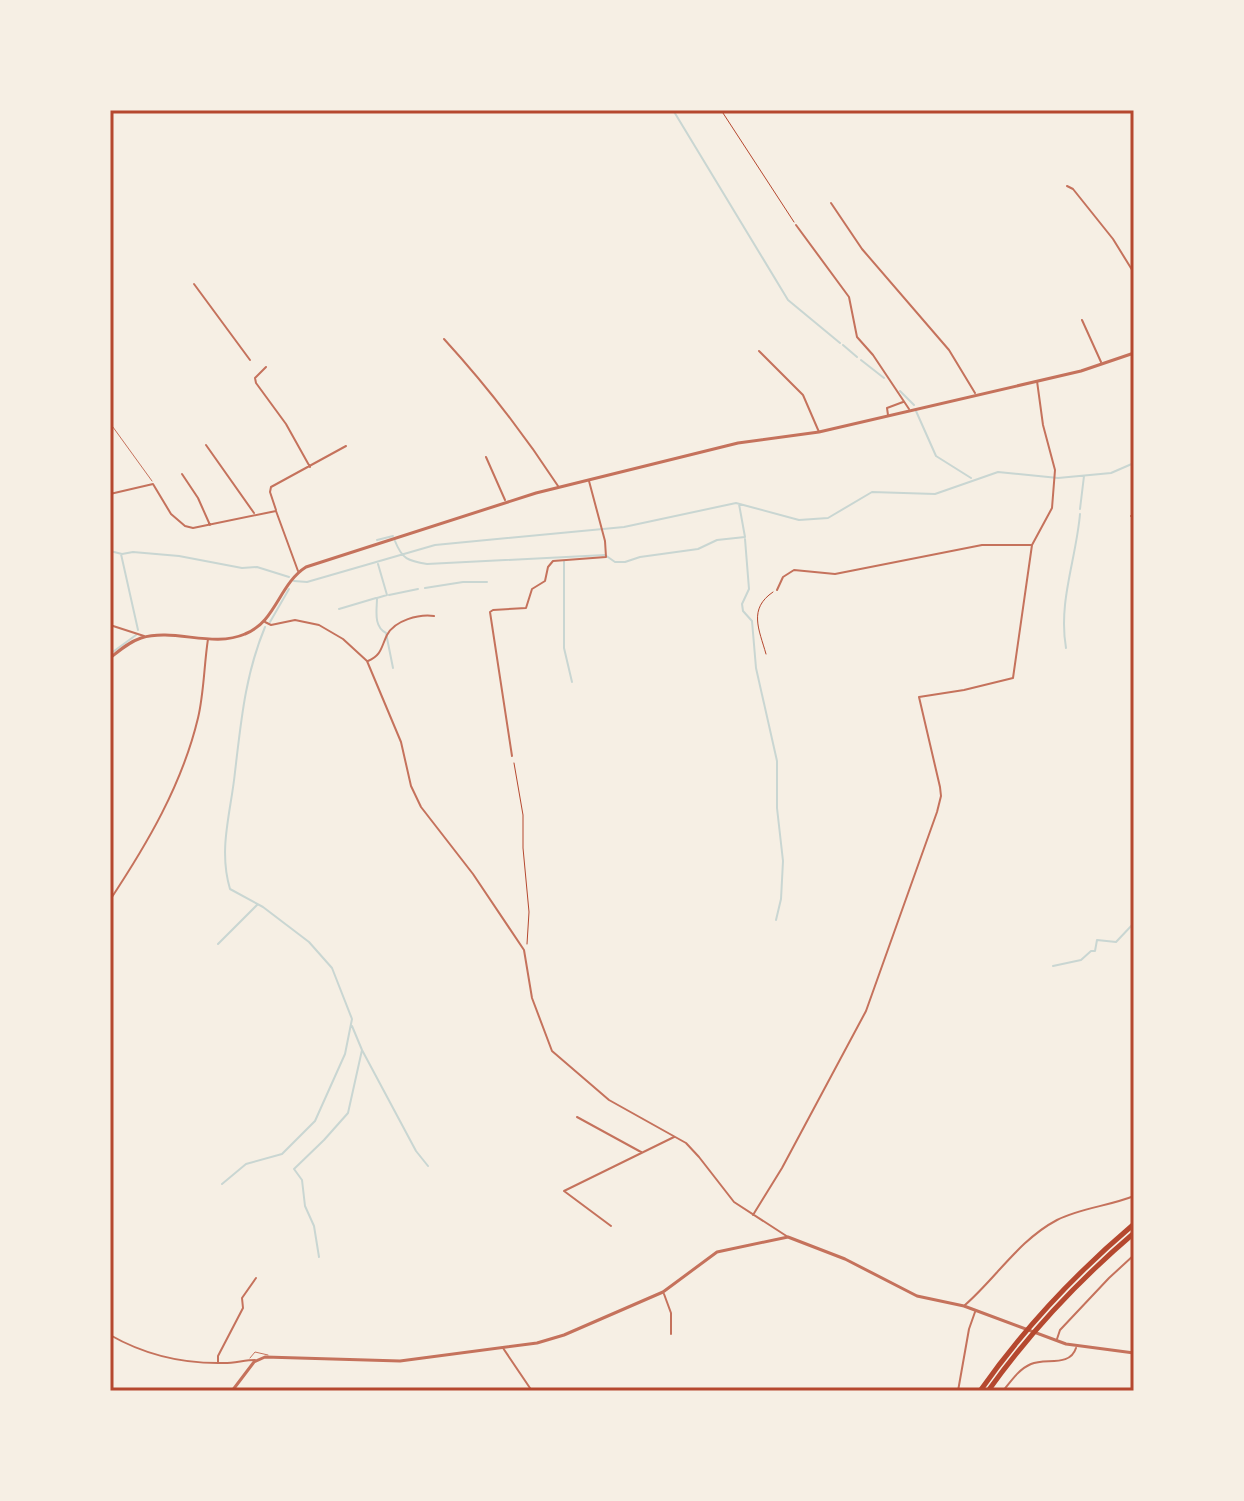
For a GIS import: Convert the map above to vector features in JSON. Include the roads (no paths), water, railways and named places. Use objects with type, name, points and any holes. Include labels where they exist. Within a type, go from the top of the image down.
[{"type":"highway","points":[[980,1391],[1045,1308],[1097,1254],[1134,1224]]},
{"type":"highway","points":[[988,1391],[1062,1300],[1134,1233]]},
{"type":"street","points":[[1067,186],[1079,195],[1113,239],[1134,273]]},
{"type":"street","points":[[831,203],[862,249],[949,350],[976,394]]},
{"type":"street","points":[[796,225],[849,297],[855,334],[909,409]]},
{"type":"street","points":[[194,284],[250,360]]},
{"type":"street","points":[[1082,320],[1102,365]]},
{"type":"street","points":[[444,339],[494,398],[559,487]]},
{"type":"street","points":[[759,351],[803,395],[819,432]]},
{"type":"street","points":[[110,658],[127,645],[145,637],[244,635],[264,621],[285,587],[299,572],[319,561],[506,502],[745,441],[819,432],[1037,381],[1102,365],[1134,353]]},
{"type":"street","points":[[266,367],[255,378],[256,383],[286,424],[310,467]]},
{"type":"street","points":[[753,1215],[782,1168],[866,1011],[937,812],[940,787],[919,697],[1013,678],[1032,545],[1039,527],[1052,508],[1055,466],[1041,414],[1037,381]]},
{"type":"street","points":[[888,415],[887,408],[904,402]]},
{"type":"street","points":[[206,445],[254,514]]},
{"type":"street","points":[[299,572],[276,511],[271,487],[346,446]]},
{"type":"street","points":[[486,457],[506,502]]},
{"type":"street","points":[[182,474],[198,498],[210,525]]},
{"type":"street","points":[[512,756],[490,611],[526,608],[532,589],[545,581],[548,567],[553,561],[606,557],[589,480]]},
{"type":"street","points":[[110,494],[153,484],[177,521],[193,528],[276,511]]},
{"type":"street","points":[[777,590],[783,577],[796,569],[831,574],[982,545],[1032,545]]},
{"type":"street","points":[[367,661],[381,651],[393,627],[417,616],[434,616]]},
{"type":"street","points":[[264,621],[271,625],[295,620],[319,625],[343,639],[367,661],[401,742],[411,786],[421,807],[473,874],[524,950],[532,1001],[552,1051],[609,1100],[693,1149],[726,1195],[788,1237],[845,1259],[917,1296],[964,1306],[1076,1346],[1134,1353]]},
{"type":"street","points":[[110,625],[145,637]]},
{"type":"street","points":[[110,900],[159,821],[187,754],[198,717],[209,638]]},
{"type":"street","points":[[577,1117],[642,1153]]},
{"type":"street","points":[[611,1226],[564,1191],[675,1136]]},
{"type":"street","points":[[964,1306],[1008,1260],[1052,1223],[1082,1210],[1134,1196]]},
{"type":"street","points":[[110,1335],[150,1353],[218,1363],[270,1357],[392,1362],[442,1357],[550,1340],[663,1292],[717,1252],[788,1237]]},
{"type":"street","points":[[1057,1341],[1060,1330],[1134,1255]]},
{"type":"street","points":[[218,1363],[218,1356],[243,1308],[242,1298],[256,1278]]},
{"type":"street","points":[[663,1292],[671,1313],[671,1334]]},
{"type":"street","points":[[958,1391],[969,1329],[976,1310]]},
{"type":"street","points":[[1003,1391],[1027,1367],[1067,1359],[1074,1354],[1076,1346]]},
{"type":"street","points":[[502,1347],[532,1391]]},
{"type":"street","points":[[234,1391],[257,1360]]},
{"type":"lane","points":[[110,423],[149,474],[153,484]]},
{"type":"lane","points":[[249,1360],[252,1352],[270,1357]]},
{"type":"waterway","points":[[673,110],[788,300],[840,343]]},
{"type":"waterway","points":[[843,345],[857,357]]},
{"type":"waterway","points":[[861,360],[884,378]]},
{"type":"waterway","points":[[900,391],[914,405]]},
{"type":"waterway","points":[[916,411],[936,456],[971,478]]},
{"type":"waterway","points":[[294,581],[307,582],[435,545],[624,527],[736,503],[799,520],[828,518],[872,492],[935,494],[998,472],[1058,478],[1111,473],[1134,463]]},
{"type":"waterway","points":[[1080,509],[1084,476]]},
{"type":"waterway","points":[[395,541],[406,558],[427,564],[605,555],[615,562],[625,562],[698,549],[717,540],[745,537],[739,504]]},
{"type":"waterway","points":[[1066,648],[1064,614],[1080,514]]},
{"type":"waterway","points":[[377,540],[393,536]]},
{"type":"waterway","points":[[745,539],[749,589],[742,604],[743,611],[752,621],[756,668],[777,761],[777,808],[783,861],[781,899],[776,920]]},
{"type":"waterway","points":[[110,551],[179,556],[242,568],[257,567],[289,577]]},
{"type":"waterway","points":[[121,554],[138,630]]},
{"type":"waterway","points":[[564,561],[564,648],[572,682]]},
{"type":"waterway","points":[[378,564],[387,595],[377,598],[377,617],[379,626],[386,633],[393,668]]},
{"type":"waterway","points":[[425,588],[487,582]]},
{"type":"waterway","points":[[270,622],[289,589]]},
{"type":"waterway","points":[[389,595],[418,589]]},
{"type":"waterway","points":[[339,609],[376,598]]},
{"type":"waterway","points":[[222,1184],[246,1164],[282,1154],[315,1121],[345,1054],[352,1019],[332,968],[309,942],[263,907],[230,889],[225,859],[226,830],[248,681],[265,627]]},
{"type":"waterway","points":[[110,654],[136,635]]},
{"type":"waterway","points":[[218,944],[257,905]]},
{"type":"waterway","points":[[1053,966],[1081,960],[1095,951],[1097,940],[1116,942],[1134,923]]},
{"type":"waterway","points":[[319,1257],[314,1226],[305,1206],[302,1180],[294,1169],[348,1113],[362,1050],[352,1026]]},
{"type":"waterway","points":[[362,1050],[416,1151],[428,1166]]}]
